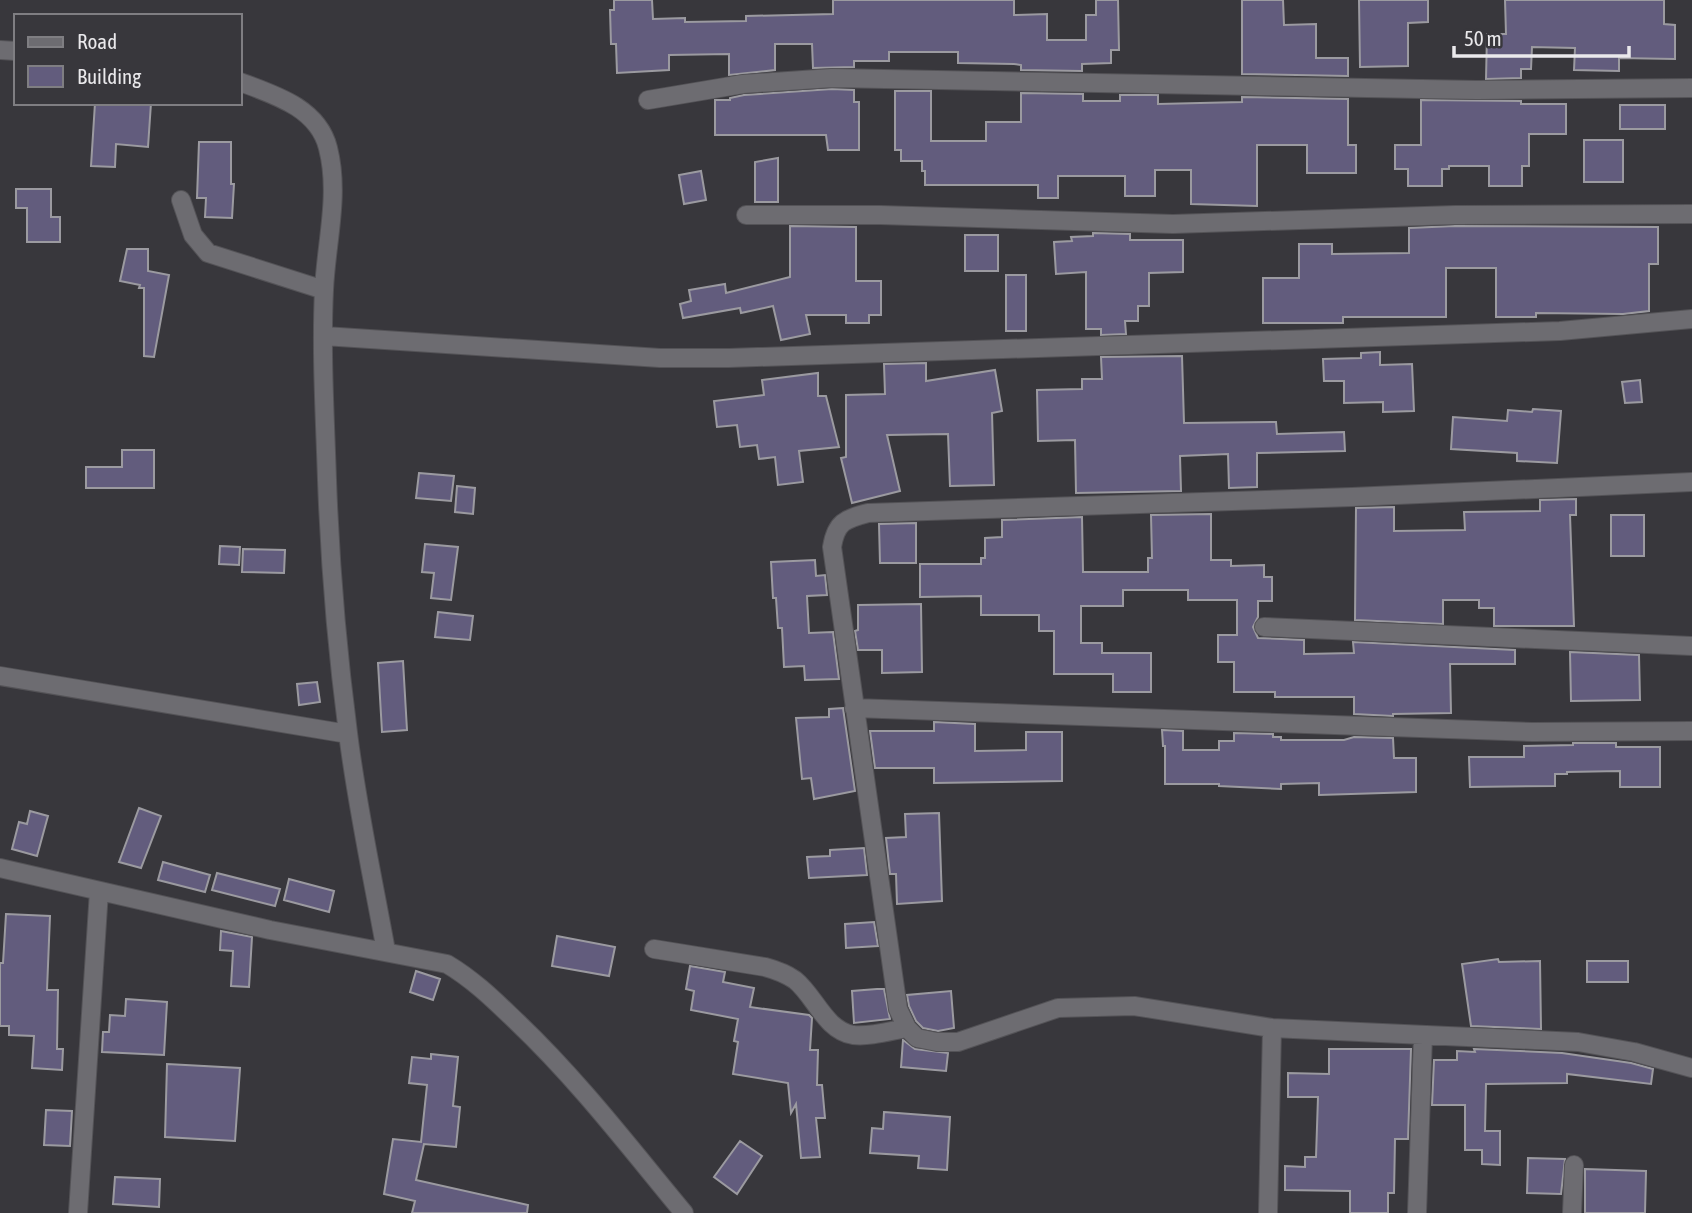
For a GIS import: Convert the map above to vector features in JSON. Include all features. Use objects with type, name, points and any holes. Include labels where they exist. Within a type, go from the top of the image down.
[{"type":"street","points":[[648,100],[743,84],[832,78],[1477,90],[1692,88]]},
{"type":"street","points":[[242,83],[273,94],[302,109],[318,125],[328,146],[333,198],[324,290],[324,336],[330,551],[348,734],[386,951]]},
{"type":"street","points":[[181,200],[193,236],[208,253],[324,290]]},
{"type":"street","points":[[746,215],[880,215],[1173,224],[1455,215],[1692,214]]},
{"type":"street","points":[[324,336],[660,358],[729,358],[1560,331],[1692,319]]},
{"type":"street","points":[[1692,482],[1352,497],[868,513],[850,518],[839,525],[832,547],[898,1009],[907,1028],[917,1038],[958,1042],[1058,1008],[1091,1005],[1133,1006],[1272,1028],[1578,1042],[1634,1052],[1692,1068]]},
{"type":"street","points":[[1264,627],[1692,646]]},
{"type":"street","points":[[0,676],[348,734]]},
{"type":"street","points":[[854,708],[1532,732],[1692,731]]},
{"type":"street","points":[[0,868],[270,930],[447,964],[467,976],[547,1051],[684,1213]]},
{"type":"street","points":[[78,1213],[99,891]]},
{"type":"street","points":[[654,949],[783,972],[797,982],[831,1023],[852,1035],[907,1028]]},
{"type":"street","points":[[1268,1213],[1272,1028]]},
{"type":"street","points":[[1416,1213],[1423,1035]]},
{"type":"street","points":[[1572,1213],[1574,1165]]},
{"type":"building","points":[[614,0],[652,0],[653,19],[685,18],[685,22],[746,21],[746,16],[833,14],[833,0],[1014,0],[1014,15],[1047,14],[1047,40],[1086,40],[1086,15],[1096,15],[1096,0],[1118,0],[1119,50],[1111,50],[1111,63],[1082,64],[1082,71],[1021,70],[1021,65],[1014,64],[958,63],[958,52],[889,52],[889,61],[854,61],[854,67],[813,68],[812,44],[775,44],[775,70],[729,75],[729,54],[669,55],[669,70],[617,73],[616,44],[611,44],[610,10],[614,10]]},
{"type":"building","points":[[1242,0],[1283,0],[1284,25],[1316,24],[1316,58],[1348,58],[1348,76],[1242,74]]},
{"type":"building","points":[[1359,0],[1428,0],[1428,22],[1408,23],[1408,66],[1360,67]]},
{"type":"building","points":[[1505,0],[1664,0],[1664,24],[1675,25],[1675,59],[1619,58],[1619,71],[1574,70],[1575,48],[1532,47],[1531,69],[1521,69],[1521,78],[1486,79],[1487,34],[1506,34]]},
{"type":"building","points":[[854,90],[854,102],[859,102],[859,150],[828,150],[826,135],[715,135],[715,100],[730,100],[744,95]]},
{"type":"building","points":[[895,91],[931,91],[931,141],[986,141],[986,122],[1021,122],[1021,93],[1083,94],[1083,101],[1120,101],[1120,95],[1158,95],[1158,104],[1242,102],[1242,97],[1348,99],[1348,145],[1356,145],[1356,173],[1307,173],[1307,145],[1257,145],[1257,206],[1191,204],[1191,170],[1155,170],[1155,196],[1125,196],[1125,176],[1058,176],[1058,198],[1038,198],[1038,185],[925,185],[922,161],[901,161],[901,150],[895,150]]},
{"type":"building","points":[[1421,100],[1566,104],[1566,134],[1529,134],[1529,166],[1522,166],[1522,186],[1489,186],[1489,166],[1449,166],[1449,169],[1442,169],[1442,186],[1408,186],[1408,169],[1395,169],[1395,145],[1421,145]]},
{"type":"building","points":[[95,105],[151,105],[148,147],[116,144],[115,167],[91,166]]},
{"type":"building","points":[[1620,105],[1665,105],[1665,129],[1620,129]]},
{"type":"building","points":[[1584,140],[1623,140],[1623,182],[1584,182]]},
{"type":"building","points":[[199,142],[231,142],[231,184],[234,184],[232,218],[205,217],[206,198],[197,198]]},
{"type":"building","points":[[778,158],[778,202],[755,202],[755,162]]},
{"type":"building","points":[[701,171],[706,200],[684,204],[679,175]]},
{"type":"building","points":[[16,189],[51,189],[51,217],[60,217],[60,242],[27,242],[27,208],[16,208]]},
{"type":"building","points":[[790,226],[856,227],[856,281],[881,281],[881,315],[869,315],[869,323],[846,323],[846,315],[806,315],[810,334],[781,340],[773,306],[741,313],[740,308],[683,318],[680,304],[691,301],[689,290],[725,284],[726,293],[790,277]]},
{"type":"building","points":[[1658,227],[1658,264],[1649,264],[1649,311],[1623,314],[1536,313],[1536,317],[1496,317],[1496,268],[1446,268],[1446,317],[1343,317],[1343,323],[1263,323],[1263,278],[1299,278],[1299,244],[1332,244],[1332,254],[1409,253],[1409,228]]},
{"type":"building","points":[[1093,233],[1130,234],[1130,240],[1183,240],[1183,272],[1149,273],[1149,306],[1138,306],[1138,321],[1125,321],[1126,334],[1101,335],[1101,329],[1086,329],[1086,272],[1056,274],[1054,242],[1072,241],[1071,237],[1093,236]]},
{"type":"building","points":[[965,235],[998,235],[998,271],[965,271]]},
{"type":"building","points":[[127,249],[148,249],[148,271],[169,275],[154,357],[144,356],[144,288],[120,281]]},
{"type":"building","points":[[1006,275],[1026,275],[1026,331],[1006,331]]},
{"type":"building","points":[[1380,352],[1380,365],[1412,364],[1414,411],[1383,412],[1383,402],[1344,403],[1344,381],[1324,381],[1323,359],[1361,358],[1361,353]]},
{"type":"building","points":[[1182,356],[1184,423],[1276,422],[1277,434],[1344,432],[1345,451],[1257,453],[1257,487],[1229,488],[1228,454],[1180,456],[1181,491],[1076,493],[1075,440],[1038,441],[1037,390],[1082,389],[1082,379],[1102,379],[1101,357]]},
{"type":"building","points":[[926,363],[926,381],[995,370],[1002,411],[992,413],[994,485],[950,486],[948,434],[887,435],[900,491],[852,503],[841,458],[846,457],[846,395],[885,394],[884,364]]},
{"type":"building","points":[[818,373],[818,396],[826,396],[839,447],[799,451],[803,482],[778,485],[775,457],[759,459],[757,445],[740,447],[737,425],[717,427],[714,401],[764,395],[762,380]]},
{"type":"building","points":[[1640,380],[1642,402],[1625,403],[1622,382]]},
{"type":"building","points":[[1533,409],[1561,411],[1557,463],[1517,461],[1517,453],[1451,449],[1453,417],[1507,421],[1508,410],[1532,412]]},
{"type":"building","points":[[122,450],[154,450],[154,488],[86,488],[86,467],[122,467]]},
{"type":"building","points":[[419,473],[454,476],[451,501],[416,498]]},
{"type":"building","points":[[457,486],[475,488],[473,514],[455,512]]},
{"type":"building","points":[[1576,499],[1576,515],[1570,515],[1574,626],[1494,626],[1494,608],[1479,608],[1479,600],[1443,600],[1443,624],[1355,620],[1356,508],[1394,507],[1394,531],[1465,530],[1464,512],[1540,511],[1540,500]]},
{"type":"building","points":[[1211,514],[1211,560],[1231,560],[1231,566],[1264,565],[1264,577],[1272,577],[1272,601],[1258,601],[1258,617],[1253,627],[1258,638],[1304,640],[1304,654],[1354,653],[1353,642],[1515,650],[1515,664],[1450,664],[1451,713],[1393,716],[1354,714],[1354,697],[1275,697],[1275,692],[1234,692],[1234,662],[1218,662],[1218,635],[1237,635],[1237,600],[1188,600],[1188,590],[1123,590],[1123,606],[1081,606],[1081,643],[1102,643],[1102,653],[1151,653],[1151,692],[1113,692],[1113,674],[1054,674],[1054,631],[1039,631],[1039,615],[981,615],[981,596],[920,597],[920,564],[981,564],[981,558],[985,558],[985,538],[1002,537],[1002,520],[1082,517],[1083,572],[1148,572],[1148,558],[1152,558],[1151,515]]},
{"type":"building","points":[[1611,515],[1644,515],[1644,556],[1611,556]]},
{"type":"building","points":[[916,523],[916,563],[880,563],[879,524]]},
{"type":"building","points":[[425,544],[458,547],[451,600],[431,598],[434,573],[422,572]]},
{"type":"building","points":[[220,546],[240,547],[239,565],[219,564]]},
{"type":"building","points":[[243,549],[285,550],[284,573],[242,572]]},
{"type":"building","points":[[815,560],[816,576],[825,575],[827,595],[807,596],[809,633],[833,632],[839,679],[805,680],[804,666],[784,667],[782,628],[778,628],[776,598],[773,598],[771,562]]},
{"type":"building","points":[[921,604],[922,672],[882,673],[882,650],[858,650],[855,631],[858,630],[858,605]]},
{"type":"building","points":[[438,612],[473,616],[470,640],[435,637]]},
{"type":"building","points":[[1570,652],[1639,655],[1640,700],[1571,701]]},
{"type":"building","points":[[403,661],[407,730],[382,732],[378,663]]},
{"type":"building","points":[[317,682],[320,702],[299,705],[297,684]]},
{"type":"building","points":[[843,708],[855,791],[814,799],[811,778],[802,779],[796,718],[829,717],[829,709]]},
{"type":"building","points":[[934,722],[975,724],[975,751],[1026,750],[1026,732],[1062,732],[1062,781],[934,783],[934,768],[875,768],[870,731],[934,731]]},
{"type":"building","points":[[1162,730],[1183,731],[1183,750],[1219,750],[1219,741],[1234,741],[1234,733],[1273,734],[1273,737],[1281,737],[1281,740],[1393,738],[1394,758],[1416,758],[1416,792],[1319,795],[1319,783],[1281,784],[1281,789],[1219,784],[1165,784],[1165,746]]},
{"type":"building","points":[[1573,743],[1660,747],[1660,787],[1620,787],[1620,771],[1555,774],[1555,786],[1470,787],[1469,757],[1524,757],[1524,746]]},
{"type":"building","points":[[139,808],[161,816],[141,868],[119,862]]},
{"type":"building","points":[[30,811],[48,816],[37,856],[12,849],[19,822],[27,824]]},
{"type":"building","points":[[939,813],[942,901],[897,904],[896,874],[890,874],[886,838],[906,837],[905,814]]},
{"type":"building","points":[[864,848],[867,875],[809,878],[807,857],[830,856],[830,850]]},
{"type":"building","points":[[163,862],[210,875],[205,892],[158,880]]},
{"type":"building","points":[[217,873],[280,889],[275,906],[212,890]]},
{"type":"building","points":[[289,879],[334,891],[329,912],[284,900]]},
{"type":"building","points":[[6,914],[50,916],[47,990],[58,990],[57,1049],[63,1049],[62,1070],[32,1068],[34,1036],[9,1035],[9,1026],[0,1026],[0,963],[3,963]]},
{"type":"building","points":[[874,922],[878,946],[846,948],[845,924]]},
{"type":"building","points":[[221,931],[252,937],[249,987],[231,986],[233,951],[220,950]]},
{"type":"building","points":[[557,936],[615,947],[609,976],[552,966]]},
{"type":"building","points":[[1498,959],[1499,962],[1540,961],[1541,1029],[1471,1026],[1462,964]]},
{"type":"building","points":[[1587,961],[1628,961],[1628,982],[1587,982]]},
{"type":"building","points":[[690,966],[725,972],[723,982],[754,988],[750,1007],[809,1015],[812,1018],[810,1050],[818,1050],[817,1085],[822,1085],[825,1118],[816,1118],[820,1157],[801,1158],[796,1104],[791,1113],[788,1083],[733,1074],[738,1019],[691,1010],[694,991],[686,989]]},
{"type":"building","points":[[416,971],[440,979],[433,1000],[410,992]]},
{"type":"building","points":[[884,989],[890,1019],[854,1023],[852,991]]},
{"type":"building","points":[[951,991],[954,1028],[938,1031],[923,1028],[916,1021],[907,995]]},
{"type":"building","points":[[126,999],[167,1002],[164,1055],[102,1052],[103,1032],[109,1032],[110,1015],[125,1016]]},
{"type":"building","points":[[903,1040],[915,1049],[948,1053],[946,1071],[901,1067]]},
{"type":"building","points":[[1329,1049],[1411,1049],[1408,1139],[1395,1139],[1394,1193],[1388,1193],[1388,1213],[1350,1213],[1350,1191],[1285,1190],[1285,1166],[1305,1167],[1305,1157],[1316,1157],[1318,1097],[1288,1097],[1288,1073],[1329,1074]]},
{"type":"building","points":[[1474,1049],[1562,1053],[1631,1063],[1653,1069],[1651,1084],[1567,1074],[1567,1083],[1486,1084],[1485,1131],[1500,1131],[1500,1165],[1482,1164],[1482,1150],[1465,1150],[1465,1105],[1432,1105],[1434,1060],[1457,1060],[1457,1051],[1475,1052]]},
{"type":"building","points":[[431,1054],[458,1057],[453,1106],[460,1107],[456,1147],[424,1144],[416,1180],[528,1205],[527,1213],[412,1213],[415,1201],[384,1194],[393,1139],[421,1142],[427,1085],[409,1083],[412,1057],[431,1059]]},
{"type":"building","points":[[167,1064],[240,1068],[235,1141],[165,1137]]},
{"type":"building","points":[[46,1110],[72,1111],[70,1146],[44,1145]]},
{"type":"building","points":[[884,1112],[950,1117],[947,1170],[918,1168],[919,1156],[870,1153],[872,1128],[883,1129]]},
{"type":"building","points":[[740,1141],[762,1156],[737,1194],[714,1177]]},
{"type":"building","points":[[1528,1158],[1565,1159],[1561,1194],[1527,1193]]},
{"type":"building","points":[[1585,1169],[1646,1171],[1645,1213],[1585,1213]]},
{"type":"building","points":[[115,1177],[160,1179],[159,1207],[113,1204]]}]
